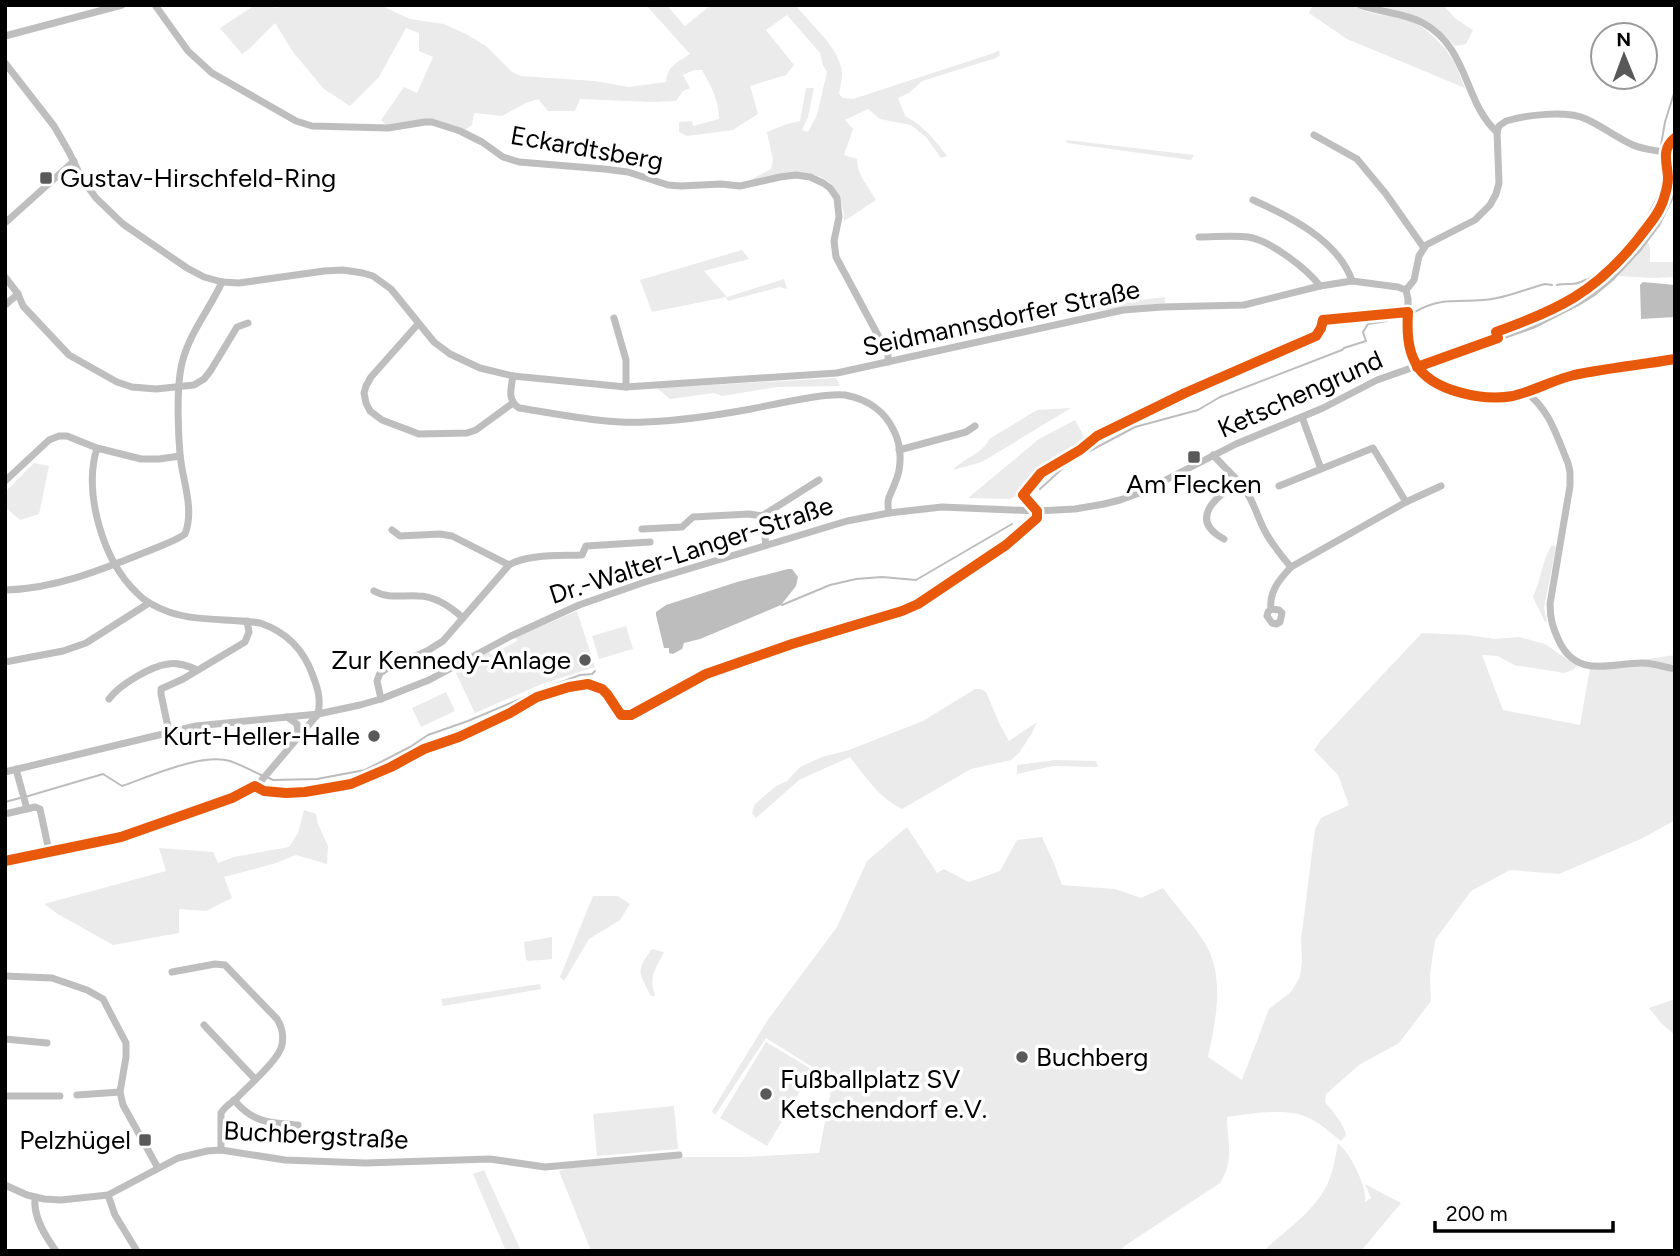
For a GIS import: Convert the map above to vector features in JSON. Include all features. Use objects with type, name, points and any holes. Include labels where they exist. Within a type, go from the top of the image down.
[{"type":"street","points":[[5,37],[122,5]]},
{"type":"street","name":"Eckardtsberg","points":[[155,5],[188,51],[212,73],[284,115],[312,126],[388,128],[432,122],[460,131],[503,157],[519,162],[628,172],[667,185],[746,185],[796,175],[823,183],[830,188],[839,205],[834,241],[836,257],[888,354],[888,362]]},
{"type":"street","points":[[1360,5],[1411,17],[1434,30],[1455,54],[1485,118],[1497,132]]},
{"type":"street","name":"Seidmannsdorfer Straße","points":[[5,64],[54,126],[82,179],[96,198],[123,224],[187,268],[222,282],[324,271],[354,270],[373,276],[391,289],[434,342],[450,354],[480,368],[513,376],[626,387],[837,373],[1123,310],[1244,305],[1352,281],[1406,290]]},
{"type":"street","points":[[1675,155],[1632,144],[1574,114],[1512,119],[1501,124],[1497,132],[1499,183],[1490,205],[1475,220],[1423,248],[1416,262],[1413,280],[1406,290],[1408,341],[1417,367],[1427,376],[1458,393],[1472,396],[1511,396],[1526,393],[1554,380],[1675,359]]},
{"type":"street","points":[[1314,135],[1357,159],[1386,194],[1423,248]]},
{"type":"street","points":[[5,223],[74,161]]},
{"type":"street","name":"Ketschengrund","points":[[1054,510],[1120,500],[1213,455],[1323,408],[1369,383],[1534,325],[1558,313],[1593,293],[1611,278],[1639,248],[1657,223],[1675,188]]},
{"type":"street","points":[[1253,200],[1283,214],[1326,244],[1343,262],[1352,281]]},
{"type":"street","points":[[1199,237],[1238,236],[1261,240],[1308,272],[1321,286]]},
{"type":"street","points":[[5,277],[23,306],[69,355],[126,385],[148,389],[178,387],[204,379],[237,327],[248,323]]},
{"type":"street","points":[[5,590],[59,583],[114,564],[179,538],[187,532],[188,504],[180,456],[180,371],[191,335],[222,282]]},
{"type":"street","points":[[5,304],[18,294]]},
{"type":"street","points":[[614,318],[626,360],[626,387]]},
{"type":"street","points":[[418,324],[366,386],[366,403],[377,418],[419,434],[467,433],[476,430],[513,403]]},
{"type":"street","points":[[513,376],[510,393],[513,403],[519,408],[616,421],[647,422],[749,409],[828,395],[864,400],[886,418],[895,432],[899,450],[899,469],[887,502],[889,513]]},
{"type":"street","points":[[1526,393],[1541,404],[1548,415],[1569,463],[1570,486],[1550,604],[1551,623],[1563,650],[1583,665],[1598,667],[1650,663],[1675,669]]},
{"type":"street","points":[[1302,417],[1321,468]]},
{"type":"street","points":[[899,450],[966,432],[975,426]]},
{"type":"street","points":[[5,481],[49,440],[59,436],[67,436],[97,448],[141,459],[180,456]]},
{"type":"street","points":[[1279,486],[1373,447],[1406,502]]},
{"type":"street","points":[[5,861],[121,837],[232,799],[261,781],[318,714],[319,691],[303,654],[285,635],[270,626],[247,621],[171,613],[149,603],[138,594],[114,564],[101,529],[94,502],[93,461],[97,448]]},
{"type":"street","points":[[1213,455],[1252,499],[1266,534],[1291,567]]},
{"type":"street","points":[[642,529],[682,527],[693,517],[749,514],[762,516],[819,480]]},
{"type":"street","points":[[1224,539],[1209,527],[1209,507],[1215,498],[1238,481]]},
{"type":"street","points":[[1271,609],[1274,589],[1291,567],[1406,502],[1441,486]]},
{"type":"street","name":"Dr.-Walter-Langer-Straße","points":[[5,772],[212,723],[318,714],[381,699],[429,680],[511,636],[579,605],[645,582],[847,522],[889,513],[943,507],[1054,510]]},
{"type":"street","points":[[762,516],[766,545]]},
{"type":"street","points":[[392,530],[400,536],[452,536],[509,565]]},
{"type":"street","points":[[381,699],[377,681],[380,673],[443,641],[509,565],[519,560],[582,555],[586,546],[650,542]]},
{"type":"street","points":[[374,591],[389,597],[427,596],[456,611],[463,618]]},
{"type":"street","points":[[5,662],[63,651],[86,643],[149,603]]},
{"type":"street","points":[[169,732],[162,689],[245,642],[249,632],[247,621]]},
{"type":"street","points":[[109,699],[118,690],[159,666],[177,664],[197,670]]},
{"type":"street","points":[[286,716],[297,724],[297,738]]},
{"type":"street","points":[[16,769],[26,806]]},
{"type":"street","points":[[5,814],[26,806],[40,809],[49,851]]},
{"type":"street","points":[[172,972],[215,964],[225,965],[277,1019],[281,1029],[280,1051],[255,1079],[223,1108],[220,1150]]},
{"type":"street","points":[[5,976],[52,978],[87,990],[103,999],[126,1043],[120,1093],[123,1105],[158,1168]]},
{"type":"street","points":[[204,1025],[255,1079]]},
{"type":"street","points":[[5,1039],[47,1043]]},
{"type":"street","points":[[77,1096],[120,1093]]},
{"type":"street","points":[[5,1096],[60,1096]]},
{"type":"street","points":[[234,1100],[243,1111],[262,1121],[298,1125]]},
{"type":"street","name":"Buchbergstraße","points":[[5,1185],[35,1198],[61,1200],[108,1195],[158,1168],[190,1155],[220,1150],[285,1160],[376,1163],[490,1159],[545,1167],[678,1155]]},
{"type":"street","points":[[108,1195],[115,1215],[137,1251]]},
{"type":"street","points":[[35,1198],[36,1214],[56,1251]]},
{"type":"shaded area","points":[[255,5],[277,8],[279,5],[380,5],[410,19],[444,24],[466,34],[486,46],[512,72],[521,76],[594,81],[629,87],[666,82],[671,68],[690,54],[646,5],[670,5],[669,8],[685,26],[711,5],[796,5],[838,58],[842,73],[839,94],[843,98],[853,99],[999,50],[1000,55],[922,81],[909,93],[898,98],[905,116],[923,128],[947,156],[941,158],[926,137],[911,125],[880,119],[868,109],[845,120],[853,129],[844,155],[857,159],[861,175],[876,200],[844,221],[842,205],[835,190],[816,175],[805,174],[745,183],[771,169],[773,160],[767,132],[800,121],[806,88],[814,88],[808,117],[802,130],[808,132],[817,115],[827,72],[820,53],[787,15],[766,30],[794,65],[786,75],[750,86],[758,114],[733,130],[687,136],[679,132],[679,122],[692,121],[693,126],[719,119],[716,99],[702,70],[683,75],[690,88],[683,91],[676,101],[580,99],[575,111],[548,111],[538,99],[502,116],[474,113],[472,125],[463,131],[434,120],[389,127],[381,120],[404,87],[417,93],[433,57],[419,51],[419,33],[406,28],[379,77],[350,106],[324,89],[293,52],[275,23],[242,54],[220,28]]},
{"type":"shaded area","points":[[1313,5],[1350,5],[1371,13],[1411,20],[1443,46],[1454,61],[1465,88],[1347,39],[1309,13]]},
{"type":"shaded area","points":[[1370,5],[1446,5],[1456,19],[1473,30],[1466,44],[1455,46],[1436,28],[1417,17]]},
{"type":"shaded area","points":[[1066,140],[1194,155],[1191,160],[1067,143]]},
{"type":"shaded area","points":[[1648,242],[1650,262],[1675,262],[1675,277],[1617,276]]},
{"type":"shaded area","points":[[742,250],[749,259],[704,271],[727,297],[784,279],[787,289],[780,287],[728,301],[726,297],[652,312],[640,280]]},
{"type":"shaded area","points":[[1643,282],[1675,285],[1675,317],[1641,319],[1640,285]]},
{"type":"shaded area","points":[[1165,297],[1165,303],[1063,314],[1065,309]]},
{"type":"shaded area","points":[[836,378],[840,386],[777,387],[722,396],[714,393],[670,399],[657,388]]},
{"type":"shaded area","points":[[1071,408],[982,462],[953,470],[983,448],[989,439],[1037,410]]},
{"type":"shaded area","points":[[1075,420],[1087,442],[1039,472],[1022,493],[1010,499],[968,498],[1039,439]]},
{"type":"shaded area","points":[[34,463],[49,466],[39,514],[20,520],[5,507],[5,492]]},
{"type":"shaded area","points":[[1552,545],[1556,547],[1544,608],[1545,622],[1533,597]]},
{"type":"shaded area","points":[[792,569],[798,577],[796,586],[781,605],[700,639],[684,643],[682,649],[673,654],[669,653],[669,648],[664,648],[656,612],[666,605]]},
{"type":"shaded area","points":[[577,611],[595,667],[542,684],[475,713],[455,671],[489,651],[491,655],[517,641],[516,637]]},
{"type":"shaded area","points":[[626,626],[633,649],[599,659],[592,636]]},
{"type":"shaded area","points":[[1422,633],[1495,639],[1519,637],[1545,644],[1577,666],[1564,673],[1514,665],[1498,656],[1482,655],[1503,710],[1580,725],[1590,668],[1675,655],[1675,820],[1643,838],[1559,874],[1510,870],[1471,891],[1435,940],[1430,974],[1431,1001],[1399,1043],[1359,1065],[1326,1094],[1325,1102],[1345,1130],[1346,1135],[1341,1141],[1318,1123],[1300,1115],[1269,1112],[1227,1117],[1229,1158],[1220,1183],[1120,1251],[591,1251],[559,1171],[592,1161],[819,1153],[833,1080],[766,1038],[715,1115],[712,1111],[767,1021],[837,927],[867,861],[907,827],[937,873],[944,869],[969,882],[1000,871],[1017,840],[1042,837],[1062,885],[1115,889],[1141,898],[1163,888],[1203,940],[1215,968],[1217,997],[1208,1057],[1242,1080],[1269,1009],[1291,992],[1300,977],[1301,940],[1315,829],[1321,818],[1349,805],[1338,775],[1314,750]]},
{"type":"shaded area","points":[[975,689],[986,692],[1009,741],[1037,722],[1019,753],[1011,760],[971,769],[902,809],[879,793],[850,757],[799,780],[756,818],[752,813],[755,804],[776,786],[787,781],[800,767],[923,721]]},
{"type":"shaded area","points":[[446,692],[455,711],[421,727],[412,708]]},
{"type":"shaded area","points":[[1056,760],[1096,761],[1098,767],[1053,766],[1017,774],[1017,765]]},
{"type":"shaded area","points":[[304,810],[316,814],[328,846],[327,864],[296,855],[224,877],[232,898],[206,911],[179,909],[179,933],[113,945],[44,904],[166,871],[159,848],[213,852],[218,863],[234,857],[289,847],[298,833]]},
{"type":"shaded area","points":[[593,896],[618,896],[630,904],[620,920],[589,939],[564,981],[560,977]]},
{"type":"shaded area","points":[[552,937],[552,959],[526,960],[524,942]]},
{"type":"shaded area","points":[[652,949],[664,952],[653,978],[655,996],[651,996],[641,972]]},
{"type":"shaded area","points":[[540,984],[541,989],[443,1006],[441,999]]},
{"type":"shaded area","points":[[1675,999],[1675,1035],[1649,1008]]},
{"type":"shaded area","name":"Fußballplatz SV Ketschendorf e.V.","points":[[766,1042],[813,1070],[767,1146],[720,1118]]},
{"type":"shaded area","points":[[674,1106],[678,1149],[597,1156],[593,1114]]},
{"type":"shaded area","points":[[1338,1143],[1357,1171],[1364,1188],[1365,1202],[1371,1198],[1365,1184],[1401,1203],[1361,1251],[1263,1251],[1297,1222],[1320,1196],[1330,1177]]},
{"type":"shaded area","points":[[484,1170],[521,1251],[506,1251],[473,1174]]},
{"type":"waterway","points":[[1661,145],[1675,90]]},
{"type":"waterway","points":[[1557,285],[1578,283],[1603,270],[1633,239],[1663,187],[1660,156]]},
{"type":"waterway","points":[[1415,312],[1436,303],[1486,300],[1545,284],[1552,285]]},
{"type":"waterway","points":[[1040,489],[1064,467],[1135,427],[1198,410],[1220,397],[1366,341],[1363,332],[1368,324],[1387,321]]},
{"type":"waterway","points":[[782,605],[830,585],[856,579],[882,577],[916,580],[1012,524]]},
{"type":"waterway","points":[[267,777],[273,780],[317,779],[365,770],[428,735],[595,671]]},
{"type":"waterway","points":[[25,797],[103,774],[122,786],[205,760],[230,761],[261,775]]},
{"type":"waterway","points":[[5,802],[20,798]]},
{"type":"cycle path","points":[[1417,367],[1498,338],[1496,332],[1557,307],[1607,273],[1638,239],[1660,209],[1668,182],[1666,151],[1675,138]]},
{"type":"cycle path","points":[[5,861],[121,837],[232,798],[255,786],[264,791],[286,793],[351,784],[424,749],[459,737],[537,697],[569,687],[588,684],[602,689],[621,715],[631,715],[706,674],[792,644],[902,611],[918,604],[1006,545],[1037,518],[1037,511],[1023,495],[1041,473],[1080,450],[1097,436],[1185,393],[1316,336],[1323,320],[1408,312],[1409,345],[1416,364],[1424,374],[1446,388],[1488,397],[1513,396],[1574,375],[1675,359]]},
{"type":"place","name":"Gustav-Hirschfeld-Ring","points":[[46,178]]},
{"type":"place","name":"Am Flecken","points":[[1194,457]]},
{"type":"place","name":"Zur Kennedy-Anlage","points":[[585,660]]},
{"type":"place","name":"Kurt-Heller-Halle","points":[[374,736]]},
{"type":"place","name":"Buchberg","points":[[1022,1057]]},
{"type":"place","name":"Fußballplatz SV Ketschendorf e.V.","points":[[766,1094]]},
{"type":"place","name":"Pelzhügel","points":[[145,1140]]}]
